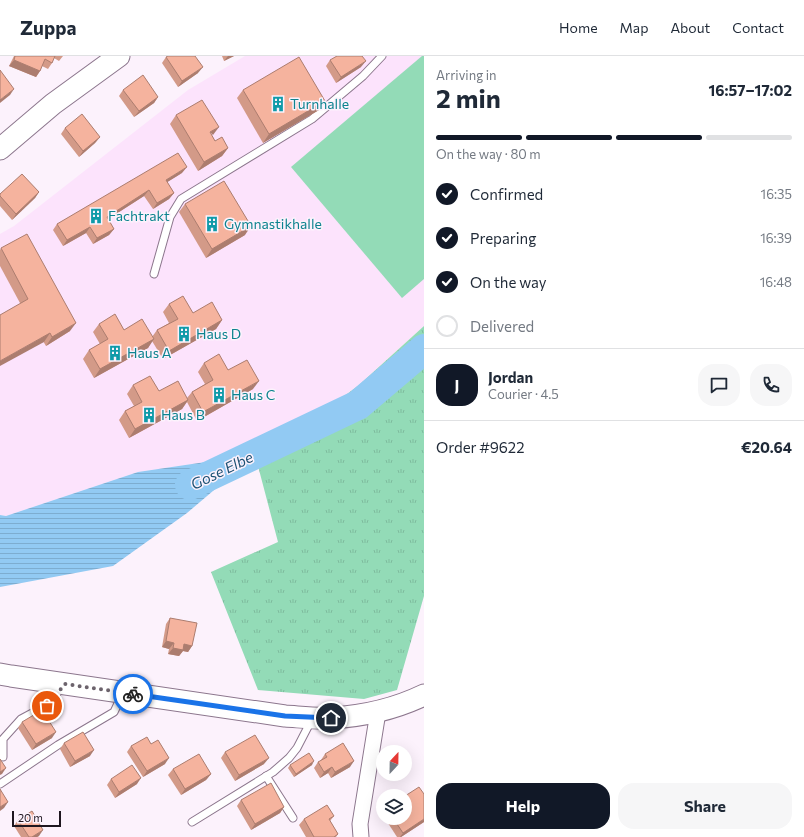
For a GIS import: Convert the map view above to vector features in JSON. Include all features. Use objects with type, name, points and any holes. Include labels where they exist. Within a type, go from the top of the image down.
[{"type":"main road","points":[[0,149],[53,104],[119,56]]},
{"type":"main road","points":[[0,674],[285,716],[331,718],[378,712],[412,701],[424,695]]},
{"type":"street","points":[[361,837],[360,824],[378,712]]},
{"type":"lane","points":[[154,274],[170,216],[181,199],[312,119],[363,76],[382,56]]},
{"type":"lane","points":[[3,757],[3,739],[21,719],[47,706],[65,684]]},
{"type":"lane","points":[[0,784],[58,745],[114,712],[123,692]]},
{"type":"lane","points":[[192,822],[273,772],[289,758],[297,748],[313,717]]},
{"type":"lane","points":[[266,776],[293,818]]},
{"type":"shaded area","points":[[245,56],[424,56],[424,326],[359,385],[335,403],[253,447],[219,460],[138,472],[6,516],[0,515],[0,234],[14,226],[188,90]]},
{"type":"green space","points":[[422,56],[424,56],[424,279],[402,298],[291,167]]},
{"type":"green space","points":[[424,326],[424,596],[397,690],[364,699],[258,690],[211,572],[278,542],[253,447],[335,403],[359,385]]},
{"type":"water","points":[[219,460],[233,474],[187,513],[113,566],[0,587],[0,515],[6,516],[138,472]]},
{"type":"building","points":[[15,56],[55,56],[52,63],[45,59],[40,71],[14,60]]},
{"type":"building","points":[[195,56],[203,67],[182,81],[166,57]]},
{"type":"building","points":[[337,56],[362,56],[366,61],[341,77],[330,60]]},
{"type":"building","name":"Turnhalle","points":[[299,57],[325,101],[269,134],[243,90]]},
{"type":"building","points":[[0,70],[14,89],[0,100]]},
{"type":"building","points":[[143,75],[158,97],[139,111],[123,90]]},
{"type":"building","points":[[202,100],[219,127],[210,132],[215,141],[222,137],[228,148],[204,162],[176,115]]},
{"type":"building","points":[[82,114],[100,137],[83,151],[65,128]]},
{"type":"building","points":[[178,153],[187,167],[166,180],[174,193],[157,203],[149,190],[107,217],[114,229],[97,238],[90,227],[67,240],[57,224]]},
{"type":"building","points":[[22,174],[39,192],[16,214],[0,196],[0,194]]},
{"type":"building","name":"Gymnastikhalle","points":[[224,181],[251,226],[212,249],[185,204]]},
{"type":"building","points":[[27,234],[76,323],[52,337],[50,333],[0,361],[0,315],[28,299],[1,248]]},
{"type":"building","name":"Haus D","points":[[183,296],[193,313],[212,302],[222,320],[169,351],[157,330],[178,319],[169,304]]},
{"type":"building","name":"Haus A","points":[[115,314],[124,330],[142,319],[154,339],[100,369],[89,350],[108,339],[99,324]]},
{"type":"building","name":"Haus C","points":[[219,354],[228,370],[247,360],[259,381],[203,412],[192,392],[213,380],[204,363]]},
{"type":"building","name":"Haus B","points":[[150,376],[159,391],[178,381],[188,400],[135,429],[125,411],[142,402],[133,385]]},
{"type":"building","points":[[170,618],[197,623],[192,646],[184,644],[183,650],[173,648],[174,643],[166,641]]},
{"type":"building","points":[[42,710],[56,732],[36,744],[22,722]]},
{"type":"building","points":[[83,732],[94,750],[75,761],[64,743]]},
{"type":"building","points":[[255,735],[269,758],[239,775],[225,752]]},
{"type":"building","points":[[147,737],[151,744],[158,740],[169,758],[147,771],[131,746]]},
{"type":"building","points":[[343,743],[354,761],[335,772],[332,767],[324,772],[318,762],[327,757],[325,754]]},
{"type":"building","points":[[309,753],[314,761],[296,774],[290,765]]},
{"type":"building","points":[[199,754],[211,774],[185,789],[173,769]]},
{"type":"building","points":[[0,759],[6,768],[0,772]]},
{"type":"building","points":[[132,765],[141,778],[119,792],[111,779]]},
{"type":"building","points":[[271,783],[284,807],[255,824],[241,800]]},
{"type":"building","points":[[419,787],[424,794],[424,819],[403,833],[398,825],[412,825],[412,792]]},
{"type":"building","points":[[0,789],[8,802],[0,807]]},
{"type":"building","points":[[327,805],[334,816],[329,819],[338,834],[334,837],[314,837],[304,819]]},
{"type":"building","points":[[32,811],[43,830],[32,837],[29,837],[18,820]]},
{"type":"waterway","name":"Gose Elbe","points":[[190,485],[358,405],[424,349]]},
{"type":"way so far","points":[[47,706],[65,684],[133,694]]},
{"type":"place","name":"Turnhalle","points":[[278,104]]},
{"type":"place","name":"Fachtrakt","points":[[96,216]]},
{"type":"place","name":"Gymnastikhalle","points":[[212,224]]},
{"type":"place","name":"Haus D","points":[[184,334]]},
{"type":"place","name":"Haus A","points":[[115,353]]},
{"type":"place","name":"Haus C","points":[[219,395]]},
{"type":"place","name":"Haus B","points":[[149,415]]},
{"type":"route","points":[[133,694],[285,716],[331,718]]}]
